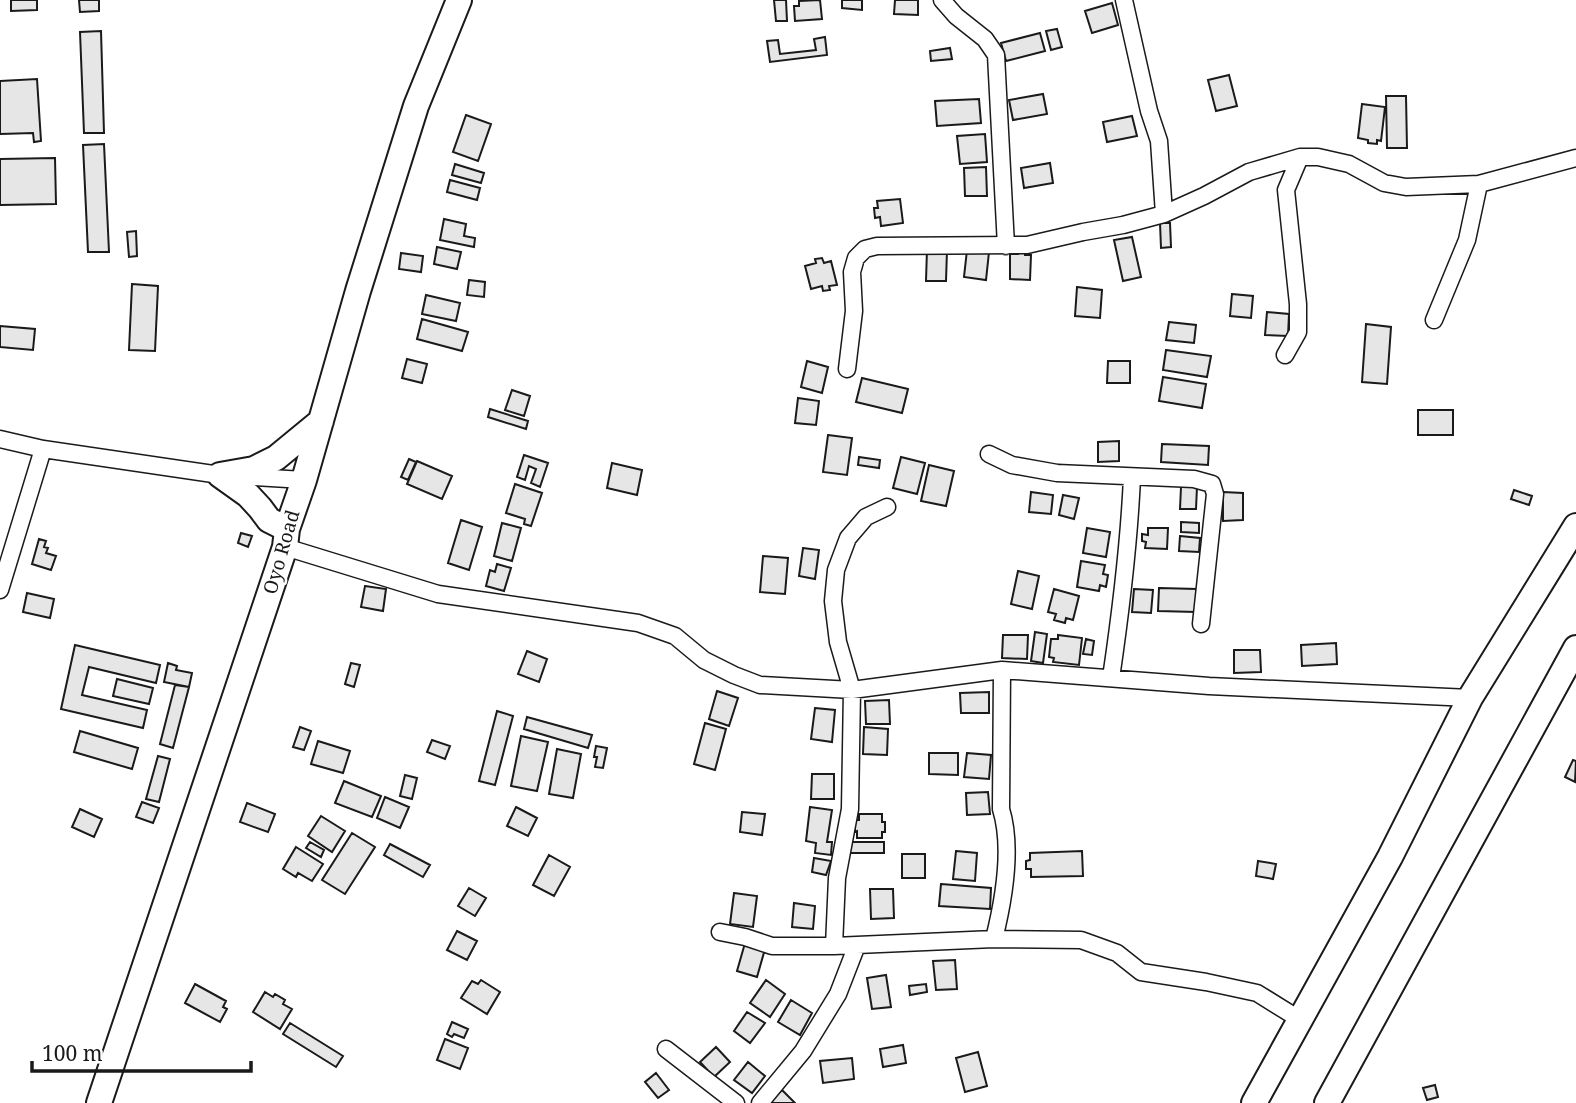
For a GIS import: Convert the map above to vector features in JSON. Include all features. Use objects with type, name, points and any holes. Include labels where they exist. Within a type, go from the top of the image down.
[{"type":"highway","name":"Oyo Road","points":[[99,1103],[286,538],[358,291],[416,106],[459,0]]},
{"type":"highway","points":[[220,475],[254,469],[276,458],[321,421]]},
{"type":"highway","points":[[220,475],[248,495],[286,538]]},
{"type":"highway","points":[[1254,1103],[1390,857],[1469,698],[1576,526]]},
{"type":"highway","points":[[1327,1103],[1576,648]]},
{"type":"street","points":[[942,0],[956,16],[985,39],[996,55],[1006,246]]},
{"type":"street","points":[[1124,0],[1149,111],[1159,141],[1164,214]]},
{"type":"street","points":[[847,369],[854,311],[852,272],[856,258],[865,249],[877,246],[1027,245],[1124,225],[1164,214],[1249,172],[1300,157],[1318,157],[1349,164],[1384,183],[1406,187],[1479,184],[1576,158]]},
{"type":"street","points":[[1285,355],[1297,332],[1298,304],[1286,190],[1300,157]]},
{"type":"street","points":[[1434,320],[1467,240],[1479,184]]},
{"type":"street","points":[[0,439],[43,449],[220,475],[304,480]]},
{"type":"street","points":[[1,583],[43,449]]},
{"type":"street","points":[[989,454],[1012,465],[1057,473],[1194,479],[1212,484],[1215,494],[1201,624]]},
{"type":"street","points":[[1111,678],[1125,587],[1132,477]]},
{"type":"street","points":[[834,946],[837,878],[849,808],[852,690],[838,642],[833,601],[836,570],[848,538],[866,517],[887,507]]},
{"type":"street","points":[[286,538],[438,594],[638,623],[676,636],[704,660],[760,685],[852,690],[1002,670],[1209,686],[1469,698]]},
{"type":"street","points":[[994,939],[1002,907],[1006,857],[1006,826],[1001,809],[1002,670]]},
{"type":"street","points":[[720,932],[772,946],[994,939],[1081,940],[1117,953],[1141,972],[1257,993],[1299,1019]]},
{"type":"street","points":[[760,1103],[803,1051],[838,993],[857,945]]},
{"type":"street","points":[[666,1049],[736,1103]]},
{"type":"building","points":[[11,0],[37,0],[37,10],[11,11]]},
{"type":"building","points":[[79,0],[99,0],[99,11],[80,12]]},
{"type":"building","points":[[774,0],[786,0],[787,21],[776,21]]},
{"type":"building","points":[[820,0],[822,19],[795,21],[794,6],[799,6],[799,1]]},
{"type":"building","points":[[842,0],[862,0],[862,10],[842,8]]},
{"type":"building","points":[[895,0],[918,0],[918,15],[894,14]]},
{"type":"building","points":[[1112,3],[1118,25],[1092,33],[1085,11]]},
{"type":"building","points":[[1057,29],[1062,47],[1051,50],[1046,31]]},
{"type":"building","points":[[101,31],[104,133],[84,133],[80,32]]},
{"type":"building","points":[[1040,33],[1045,51],[1006,61],[1001,43]]},
{"type":"building","points":[[825,37],[827,55],[770,62],[767,41],[778,40],[780,54],[816,50],[814,39]]},
{"type":"building","points":[[950,48],[952,59],[931,61],[930,51]]},
{"type":"building","points":[[1229,75],[1237,106],[1216,111],[1208,80]]},
{"type":"building","points":[[37,79],[41,141],[34,142],[33,133],[0,134],[0,81]]},
{"type":"building","points":[[1043,94],[1047,114],[1013,120],[1009,100]]},
{"type":"building","points":[[1386,96],[1406,96],[1407,148],[1387,148]]},
{"type":"building","points":[[979,99],[981,123],[937,126],[935,101]]},
{"type":"building","points":[[1362,104],[1385,107],[1381,141],[1377,140],[1377,144],[1358,138]]},
{"type":"building","points":[[466,115],[491,124],[478,161],[453,152]]},
{"type":"building","points":[[1132,116],[1137,136],[1107,142],[1103,122]]},
{"type":"building","points":[[985,134],[987,162],[960,164],[957,136]]},
{"type":"building","points":[[104,144],[109,252],[88,252],[83,145]]},
{"type":"building","points":[[55,158],[56,204],[0,205],[0,159]]},
{"type":"building","points":[[1050,163],[1053,183],[1024,188],[1021,168]]},
{"type":"building","points":[[455,164],[484,173],[481,183],[452,175]]},
{"type":"building","points":[[986,167],[987,196],[965,196],[964,168]]},
{"type":"building","points":[[450,180],[480,188],[477,200],[447,192]]},
{"type":"building","points":[[900,199],[903,223],[881,226],[880,217],[875,218],[874,208],[878,208],[877,201]]},
{"type":"building","points":[[444,219],[466,224],[464,236],[475,238],[474,247],[440,240]]},
{"type":"building","points":[[1160,223],[1170,223],[1171,247],[1161,248]]},
{"type":"building","points":[[136,231],[137,256],[129,257],[127,232]]},
{"type":"building","points":[[1132,237],[1141,277],[1123,281],[1114,240]]},
{"type":"building","points":[[437,247],[461,252],[457,269],[434,264]]},
{"type":"building","points":[[927,249],[947,250],[946,281],[926,281]]},
{"type":"building","points":[[967,250],[989,252],[986,280],[964,277]]},
{"type":"building","points":[[1018,251],[1031,255],[1030,280],[1010,279],[1010,254],[1018,254]]},
{"type":"building","points":[[401,253],[423,256],[421,272],[399,269]]},
{"type":"building","points":[[822,258],[824,263],[831,261],[837,285],[829,286],[830,290],[823,291],[822,286],[811,289],[805,266]]},
{"type":"building","points":[[469,280],[485,282],[484,297],[467,295]]},
{"type":"building","points":[[132,284],[158,286],[155,351],[129,350]]},
{"type":"building","points":[[1077,287],[1102,290],[1100,318],[1075,316]]},
{"type":"building","points":[[1232,294],[1253,296],[1251,318],[1230,316]]},
{"type":"building","points":[[426,295],[460,303],[456,321],[422,314]]},
{"type":"building","points":[[1267,312],[1289,314],[1288,336],[1265,335]]},
{"type":"building","points":[[422,319],[468,332],[462,351],[417,339]]},
{"type":"building","points":[[1169,322],[1196,325],[1194,343],[1166,340]]},
{"type":"building","points":[[1366,324],[1391,327],[1387,384],[1362,382]]},
{"type":"building","points":[[0,326],[35,329],[33,350],[0,347]]},
{"type":"building","points":[[1166,350],[1211,356],[1207,377],[1163,370]]},
{"type":"building","points":[[407,359],[427,364],[422,383],[402,378]]},
{"type":"building","points":[[807,361],[828,367],[822,393],[801,387]]},
{"type":"building","points":[[1108,361],[1130,361],[1130,383],[1107,383]]},
{"type":"building","points":[[1163,377],[1206,384],[1202,408],[1159,401]]},
{"type":"building","points":[[862,378],[908,389],[902,413],[856,402]]},
{"type":"building","points":[[512,390],[530,396],[524,416],[505,410]]},
{"type":"building","points":[[798,398],[819,401],[816,425],[795,423]]},
{"type":"building","points":[[490,409],[528,421],[526,429],[488,417]]},
{"type":"building","points":[[1418,410],[1453,410],[1453,435],[1418,435]]},
{"type":"building","points":[[828,435],[852,438],[847,475],[823,472]]},
{"type":"building","points":[[1119,441],[1119,461],[1098,462],[1098,442]]},
{"type":"building","points":[[1162,444],[1209,446],[1208,465],[1161,462]]},
{"type":"building","points":[[524,455],[548,463],[540,487],[531,483],[536,469],[529,466],[525,480],[517,477]]},
{"type":"building","points":[[859,457],[880,460],[879,468],[858,465]]},
{"type":"building","points":[[901,457],[925,463],[917,494],[893,488]]},
{"type":"building","points":[[409,459],[416,462],[408,480],[401,477]]},
{"type":"building","points":[[417,461],[452,476],[442,499],[407,484]]},
{"type":"building","points":[[612,463],[642,470],[637,495],[607,488]]},
{"type":"building","points":[[929,465],[954,471],[946,506],[921,501]]},
{"type":"building","points":[[515,484],[542,493],[531,526],[524,524],[525,519],[506,513]]},
{"type":"building","points":[[1181,487],[1197,487],[1196,509],[1180,509]]},
{"type":"building","points":[[1514,490],[1532,496],[1529,505],[1511,499]]},
{"type":"building","points":[[1031,492],[1053,495],[1051,514],[1029,512]]},
{"type":"building","points":[[1223,492],[1243,493],[1243,520],[1223,521]]},
{"type":"building","points":[[1063,495],[1079,498],[1074,519],[1059,515]]},
{"type":"building","points":[[461,520],[482,527],[469,570],[448,563]]},
{"type":"building","points":[[1181,522],[1199,523],[1199,533],[1181,532]]},
{"type":"building","points":[[502,523],[521,528],[512,561],[494,556]]},
{"type":"building","points":[[1087,528],[1110,532],[1106,557],[1083,553]]},
{"type":"building","points":[[1148,528],[1168,528],[1167,549],[1145,548],[1146,542],[1142,541],[1142,534],[1148,535]]},
{"type":"building","points":[[241,533],[252,536],[248,547],[238,543]]},
{"type":"building","points":[[1180,536],[1200,538],[1199,552],[1179,551]]},
{"type":"building","points":[[39,539],[46,541],[46,553],[56,556],[51,570],[32,564]]},
{"type":"building","points":[[803,548],[819,550],[815,579],[799,576]]},
{"type":"building","points":[[763,556],[788,558],[785,594],[760,592]]},
{"type":"building","points":[[1081,561],[1105,565],[1103,574],[1108,575],[1106,587],[1100,585],[1099,591],[1077,587]]},
{"type":"building","points":[[497,564],[511,568],[504,591],[486,586],[490,570],[495,572]]},
{"type":"building","points":[[1018,571],[1039,576],[1032,609],[1011,604]]},
{"type":"building","points":[[365,586],[386,589],[383,611],[361,607]]},
{"type":"building","points":[[1159,588],[1197,589],[1196,612],[1158,611]]},
{"type":"building","points":[[1054,589],[1079,596],[1073,620],[1066,618],[1065,623],[1054,620],[1056,614],[1048,612]]},
{"type":"building","points":[[1134,589],[1153,590],[1151,613],[1132,612]]},
{"type":"building","points":[[27,593],[54,599],[50,618],[23,612]]},
{"type":"building","points":[[1035,632],[1047,634],[1043,663],[1031,661]]},
{"type":"building","points":[[1003,635],[1028,635],[1027,659],[1002,658]]},
{"type":"building","points":[[1058,635],[1082,638],[1079,665],[1053,662],[1054,658],[1049,657],[1051,639],[1058,639]]},
{"type":"building","points":[[1086,639],[1094,641],[1092,655],[1083,654]]},
{"type":"building","points":[[1336,643],[1337,664],[1302,666],[1301,645]]},
{"type":"building","points":[[75,645],[160,665],[156,683],[89,667],[82,695],[147,710],[143,728],[61,709]]},
{"type":"building","points":[[1234,650],[1260,650],[1261,672],[1234,673]]},
{"type":"building","points":[[527,651],[547,659],[539,682],[518,674]]},
{"type":"building","points":[[168,663],[177,666],[176,670],[192,673],[189,687],[164,682]]},
{"type":"building","points":[[351,663],[360,665],[354,687],[345,684]]},
{"type":"building","points":[[117,679],[153,688],[149,704],[113,696]]},
{"type":"building","points":[[175,685],[189,687],[173,748],[160,744]]},
{"type":"building","points":[[717,691],[738,698],[729,726],[709,719]]},
{"type":"building","points":[[989,692],[989,713],[961,713],[960,693]]},
{"type":"building","points":[[889,700],[890,724],[866,724],[865,701]]},
{"type":"building","points":[[815,708],[835,710],[832,742],[811,739]]},
{"type":"building","points":[[497,711],[513,716],[495,785],[479,781]]},
{"type":"building","points":[[527,717],[592,735],[588,748],[524,729]]},
{"type":"building","points":[[705,723],[726,729],[715,770],[694,764]]},
{"type":"building","points":[[300,727],[311,731],[304,750],[293,747]]},
{"type":"building","points":[[864,727],[888,729],[887,755],[863,754]]},
{"type":"building","points":[[80,731],[138,748],[132,769],[74,752]]},
{"type":"building","points":[[521,736],[548,742],[537,791],[511,786]]},
{"type":"building","points":[[432,740],[450,746],[445,759],[427,752]]},
{"type":"building","points":[[318,741],[350,751],[343,773],[311,764]]},
{"type":"building","points":[[596,746],[607,748],[603,768],[595,767]]},
{"type":"building","points":[[557,749],[581,754],[573,798],[549,794]]},
{"type":"building","points":[[929,753],[958,753],[958,775],[929,774]]},
{"type":"building","points":[[967,753],[991,755],[989,779],[964,777]]},
{"type":"building","points":[[158,756],[170,759],[159,802],[146,799]]},
{"type":"building","points":[[1573,760],[1576,761],[1575,782],[1565,777]]},
{"type":"building","points":[[812,774],[834,774],[834,799],[811,799]]},
{"type":"building","points":[[405,775],[417,778],[412,799],[400,796]]},
{"type":"building","points":[[344,781],[381,796],[372,817],[335,803]]},
{"type":"building","points":[[988,792],[990,814],[967,815],[966,793]]},
{"type":"building","points":[[385,797],[409,807],[400,828],[377,818]]},
{"type":"building","points":[[142,802],[159,808],[153,823],[136,817]]},
{"type":"building","points":[[247,803],[275,814],[268,832],[240,822]]},
{"type":"building","points":[[516,807],[537,818],[528,836],[507,826]]},
{"type":"building","points":[[810,807],[832,810],[827,842],[832,842],[831,855],[815,853],[816,843],[806,841]]},
{"type":"building","points":[[80,809],[102,819],[94,837],[72,827]]},
{"type":"building","points":[[742,812],[765,814],[762,835],[740,832]]},
{"type":"building","points":[[859,814],[882,814],[885,832],[882,832],[882,838],[857,838],[855,820],[859,820]]},
{"type":"building","points":[[321,816],[345,831],[332,852],[308,836]]},
{"type":"building","points":[[352,833],[375,847],[345,894],[322,880]]},
{"type":"building","points":[[310,842],[324,850],[321,857],[306,848]]},
{"type":"building","points":[[850,842],[884,842],[884,853],[850,853]]},
{"type":"building","points":[[390,844],[430,865],[423,877],[384,855]]},
{"type":"building","points":[[296,847],[323,864],[312,881],[298,873],[296,877],[283,869]]},
{"type":"building","points":[[956,851],[977,853],[975,881],[953,879]]},
{"type":"building","points":[[1082,851],[1083,876],[1031,877],[1031,869],[1026,869],[1030,853]]},
{"type":"building","points":[[902,854],[925,854],[925,878],[902,878]]},
{"type":"building","points":[[549,855],[570,867],[554,896],[533,885]]},
{"type":"building","points":[[814,858],[831,861],[826,875],[812,872]]},
{"type":"building","points":[[1258,861],[1276,864],[1273,879],[1256,876]]},
{"type":"building","points":[[941,884],[991,888],[990,909],[939,906]]},
{"type":"building","points":[[469,888],[486,898],[475,916],[458,906]]},
{"type":"building","points":[[870,889],[893,889],[894,918],[871,919]]},
{"type":"building","points":[[734,893],[757,896],[753,927],[730,924]]},
{"type":"building","points":[[794,903],[815,906],[813,929],[792,927]]},
{"type":"building","points":[[457,931],[477,941],[467,960],[447,950]]},
{"type":"building","points":[[745,943],[765,949],[757,977],[737,971]]},
{"type":"building","points":[[955,960],[957,989],[936,990],[933,961]]},
{"type":"building","points":[[886,975],[891,1007],[872,1009],[867,978]]},
{"type":"building","points":[[481,980],[500,992],[487,1014],[461,998],[472,981],[478,984]]},
{"type":"building","points":[[766,980],[785,994],[770,1017],[750,1003]]},
{"type":"building","points":[[195,984],[226,1001],[223,1007],[227,1009],[220,1022],[185,1003]]},
{"type":"building","points":[[926,984],[927,992],[910,995],[909,986]]},
{"type":"building","points":[[265,992],[285,1000],[283,1004],[292,1009],[280,1029],[253,1012]]},
{"type":"building","points":[[791,1000],[812,1013],[800,1035],[778,1022]]},
{"type":"building","points":[[747,1012],[765,1023],[750,1043],[734,1031]]},
{"type":"building","points":[[452,1022],[468,1029],[464,1038],[447,1034]]},
{"type":"building","points":[[290,1023],[343,1056],[336,1067],[283,1034]]},
{"type":"building","points":[[445,1039],[468,1048],[460,1069],[437,1060]]},
{"type":"building","points":[[903,1045],[906,1063],[883,1067],[880,1049]]},
{"type":"building","points":[[716,1047],[730,1062],[714,1077],[700,1062]]},
{"type":"building","points":[[978,1052],[987,1086],[965,1092],[956,1058]]},
{"type":"building","points":[[852,1058],[854,1079],[823,1083],[820,1061]]},
{"type":"building","points":[[748,1062],[765,1076],[752,1093],[734,1080]]},
{"type":"building","points":[[656,1073],[669,1090],[658,1098],[645,1082]]},
{"type":"building","points":[[1435,1085],[1438,1097],[1427,1100],[1423,1088]]},
{"type":"building","points":[[782,1090],[795,1103],[768,1103]]}]
